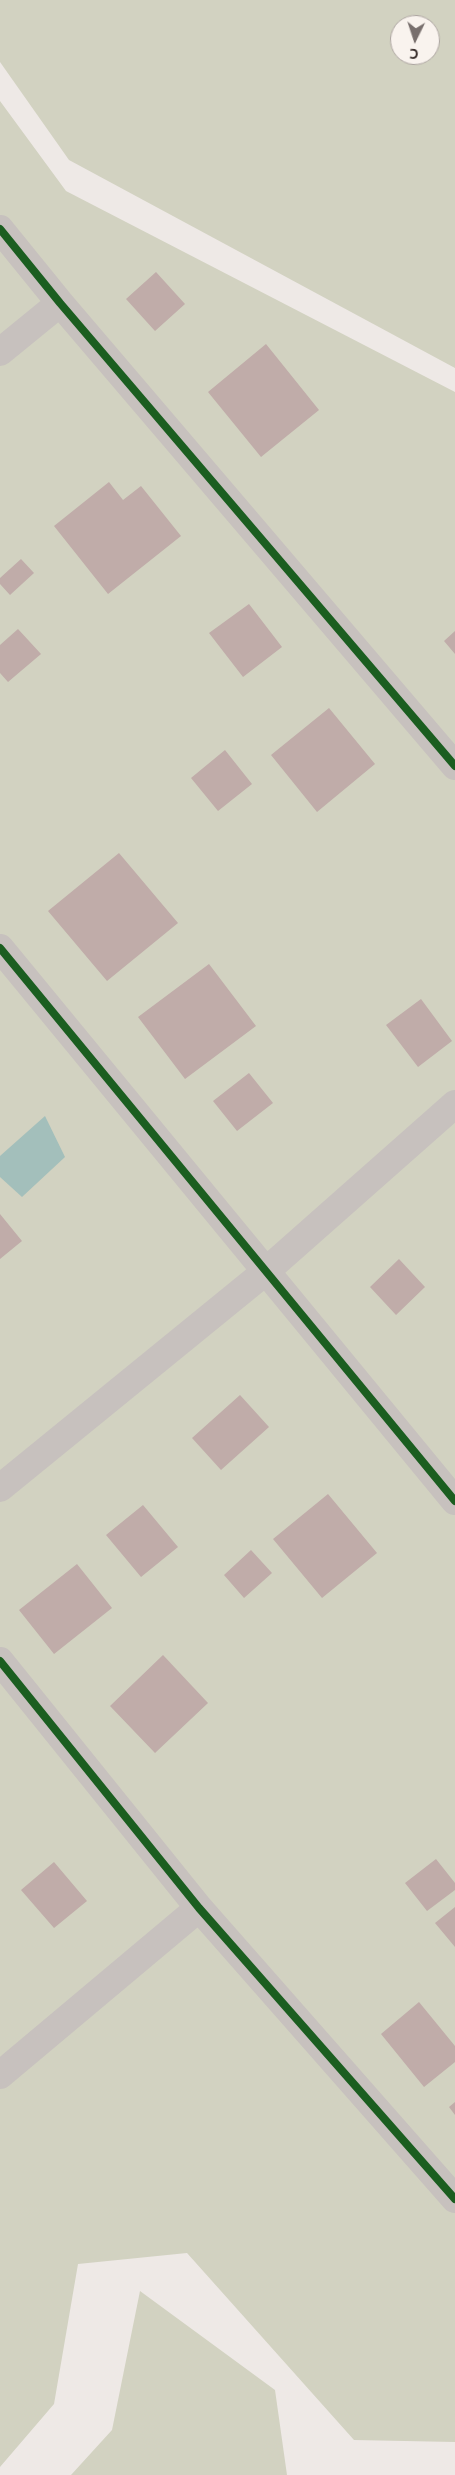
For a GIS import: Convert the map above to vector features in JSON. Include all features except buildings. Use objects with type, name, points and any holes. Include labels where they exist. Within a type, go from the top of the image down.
[{"type":"street","points":[[0,229],[60,303],[455,766]]},
{"type":"street","points":[[0,352],[60,303]]},
{"type":"street","points":[[0,948],[455,1502]]},
{"type":"street","points":[[0,1488],[265,1272],[455,1104]]},
{"type":"street","points":[[0,1661],[199,1908],[455,2199]]},
{"type":"street","points":[[0,2075],[199,1908]]},
{"type":"green space","points":[[0,0],[455,0],[455,368],[69,160],[0,62]]},
{"type":"green space","points":[[0,101],[66,191],[455,392],[455,2442],[354,2440],[187,2253],[78,2264],[54,2404],[0,2467]]},
{"type":"green space","points":[[140,2291],[275,2390],[287,2475],[71,2475],[112,2430]]},
{"type":"water","points":[[45,1116],[65,1157],[22,1197],[0,1177],[0,1156]]},
{"type":"cycle path","points":[[0,229],[60,303],[455,766]]},
{"type":"cycle path","points":[[0,948],[455,1501]]},
{"type":"cycle path","points":[[0,1661],[199,1908],[455,2199]]}]
